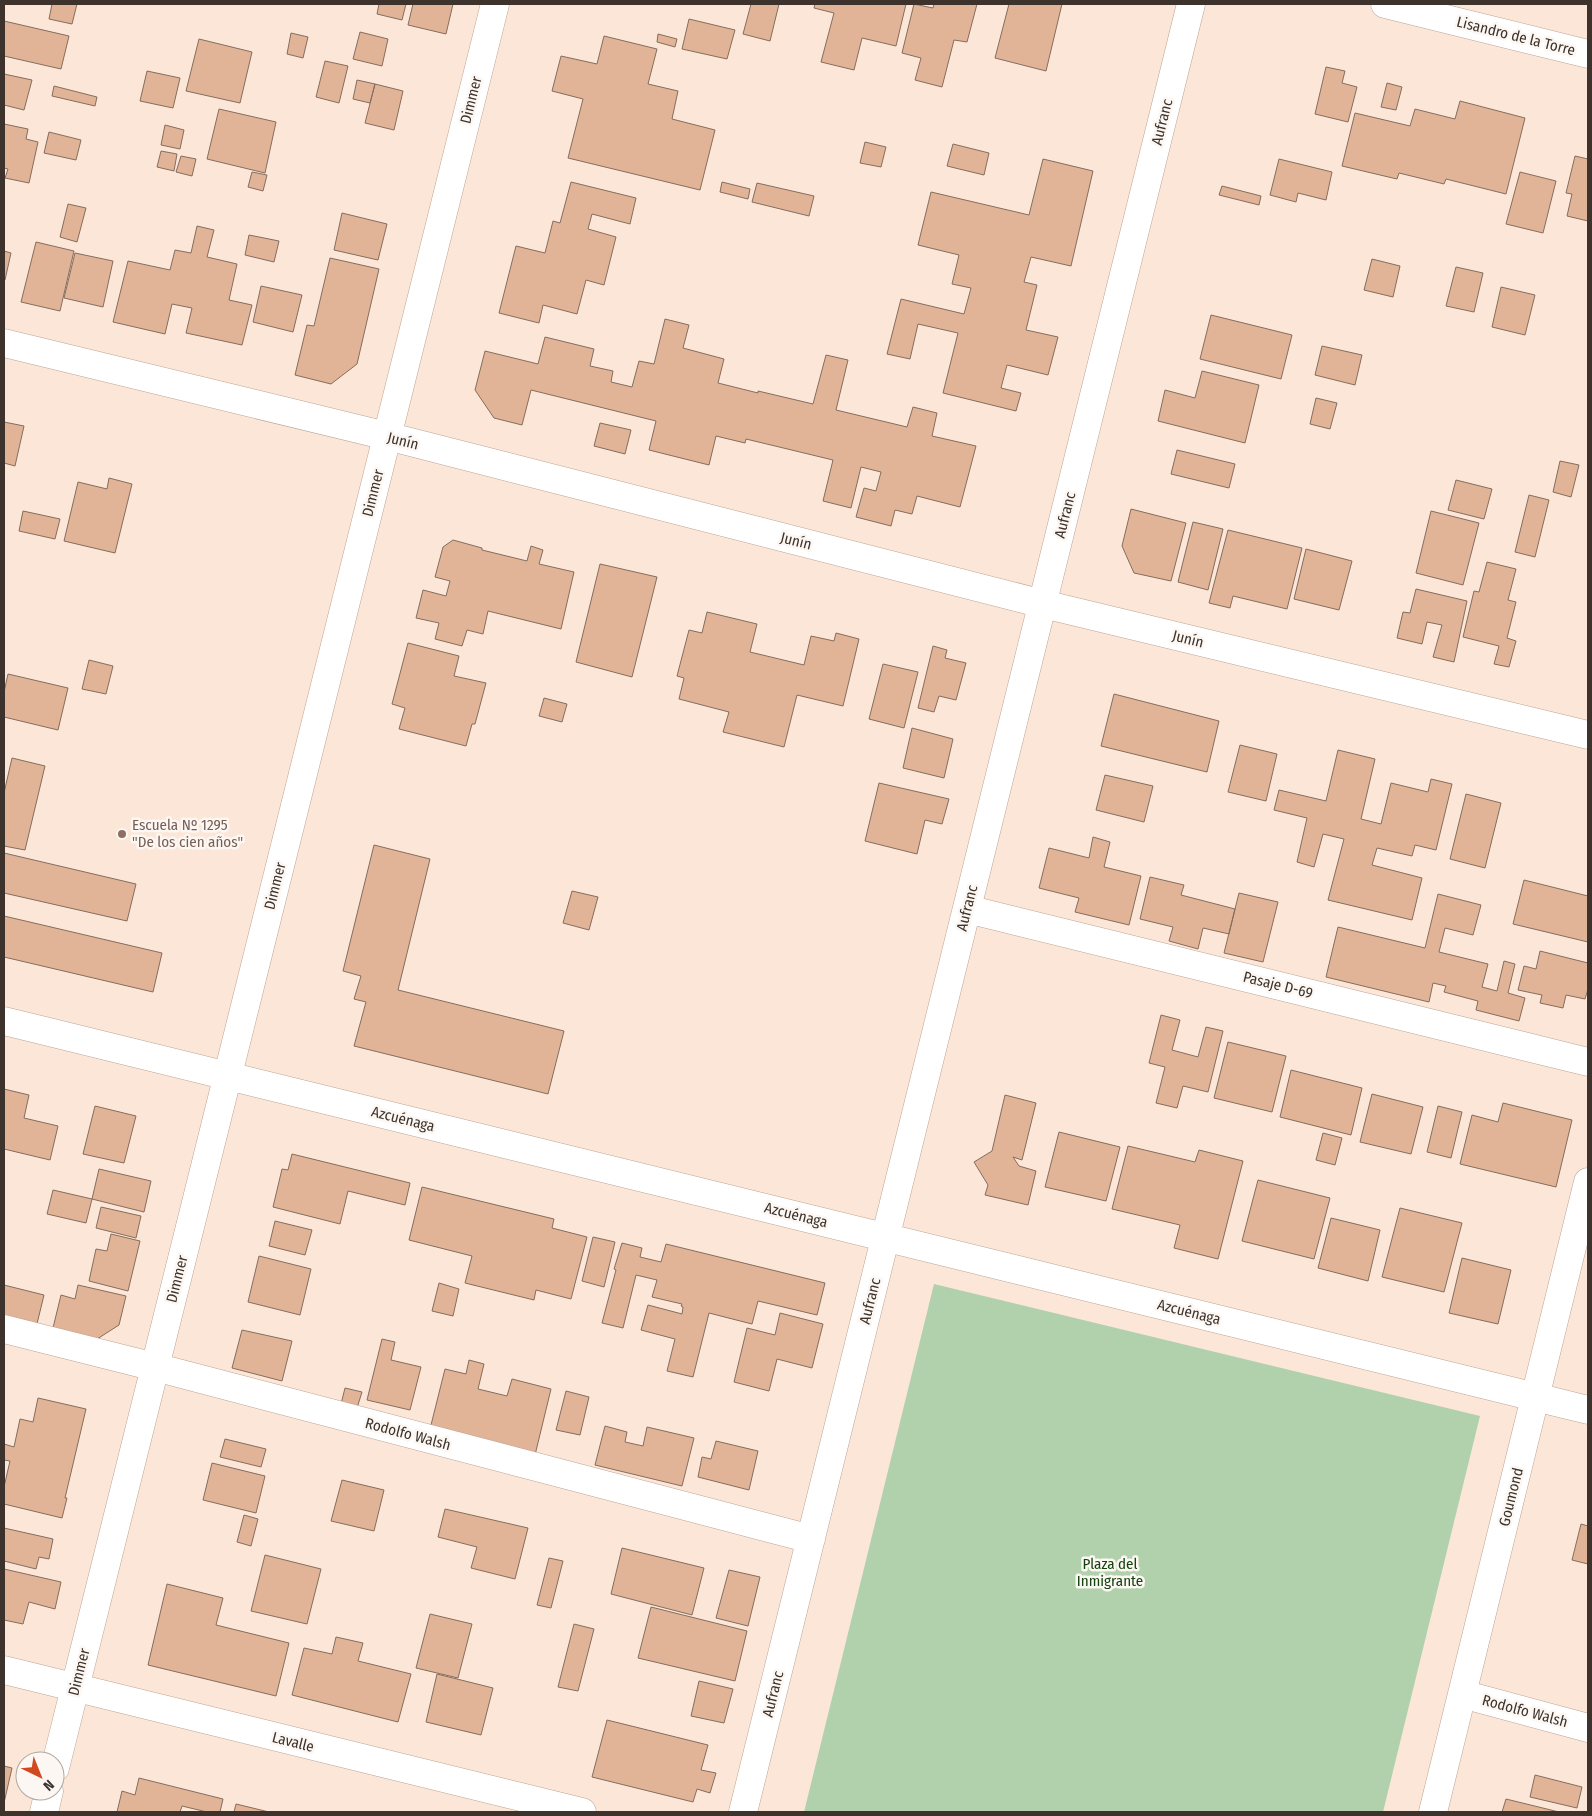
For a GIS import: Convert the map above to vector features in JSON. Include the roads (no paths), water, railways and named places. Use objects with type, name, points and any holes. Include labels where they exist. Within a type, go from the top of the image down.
[{"type":"street","name":"Dimmer","points":[[59,1751],[495,4]]},
{"type":"street","name":"Aufranc","points":[[744,1812],[1191,4]]},
{"type":"street","name":"Lisandro de la Torre","points":[[1385,4],[1588,54]]},
{"type":"street","name":"Junín","points":[[4,343],[387,436],[1043,604],[1588,735]]},
{"type":"street","name":"Pasaje D-69","points":[[967,909],[1588,1062]]},
{"type":"street","name":"Azcuénaga","points":[[4,1021],[1588,1410]]},
{"type":"street","name":"Goumond","points":[[1433,1812],[1588,1182]]},
{"type":"street","name":"Rodolfo Walsh","points":[[4,1330],[155,1367],[811,1539]]},
{"type":"street","name":"Lavalle","points":[[4,1670],[582,1812]]},
{"type":"street","name":"Rodolfo Walsh","points":[[1462,1694],[1588,1728]]},
{"type":"place","name":"Escuela Nº 1295 \"De los cien años\"","points":[[122,834]]},
{"type":"park label","name":"Plaza del Inmigrante","points":[[1110,1572]]}]
